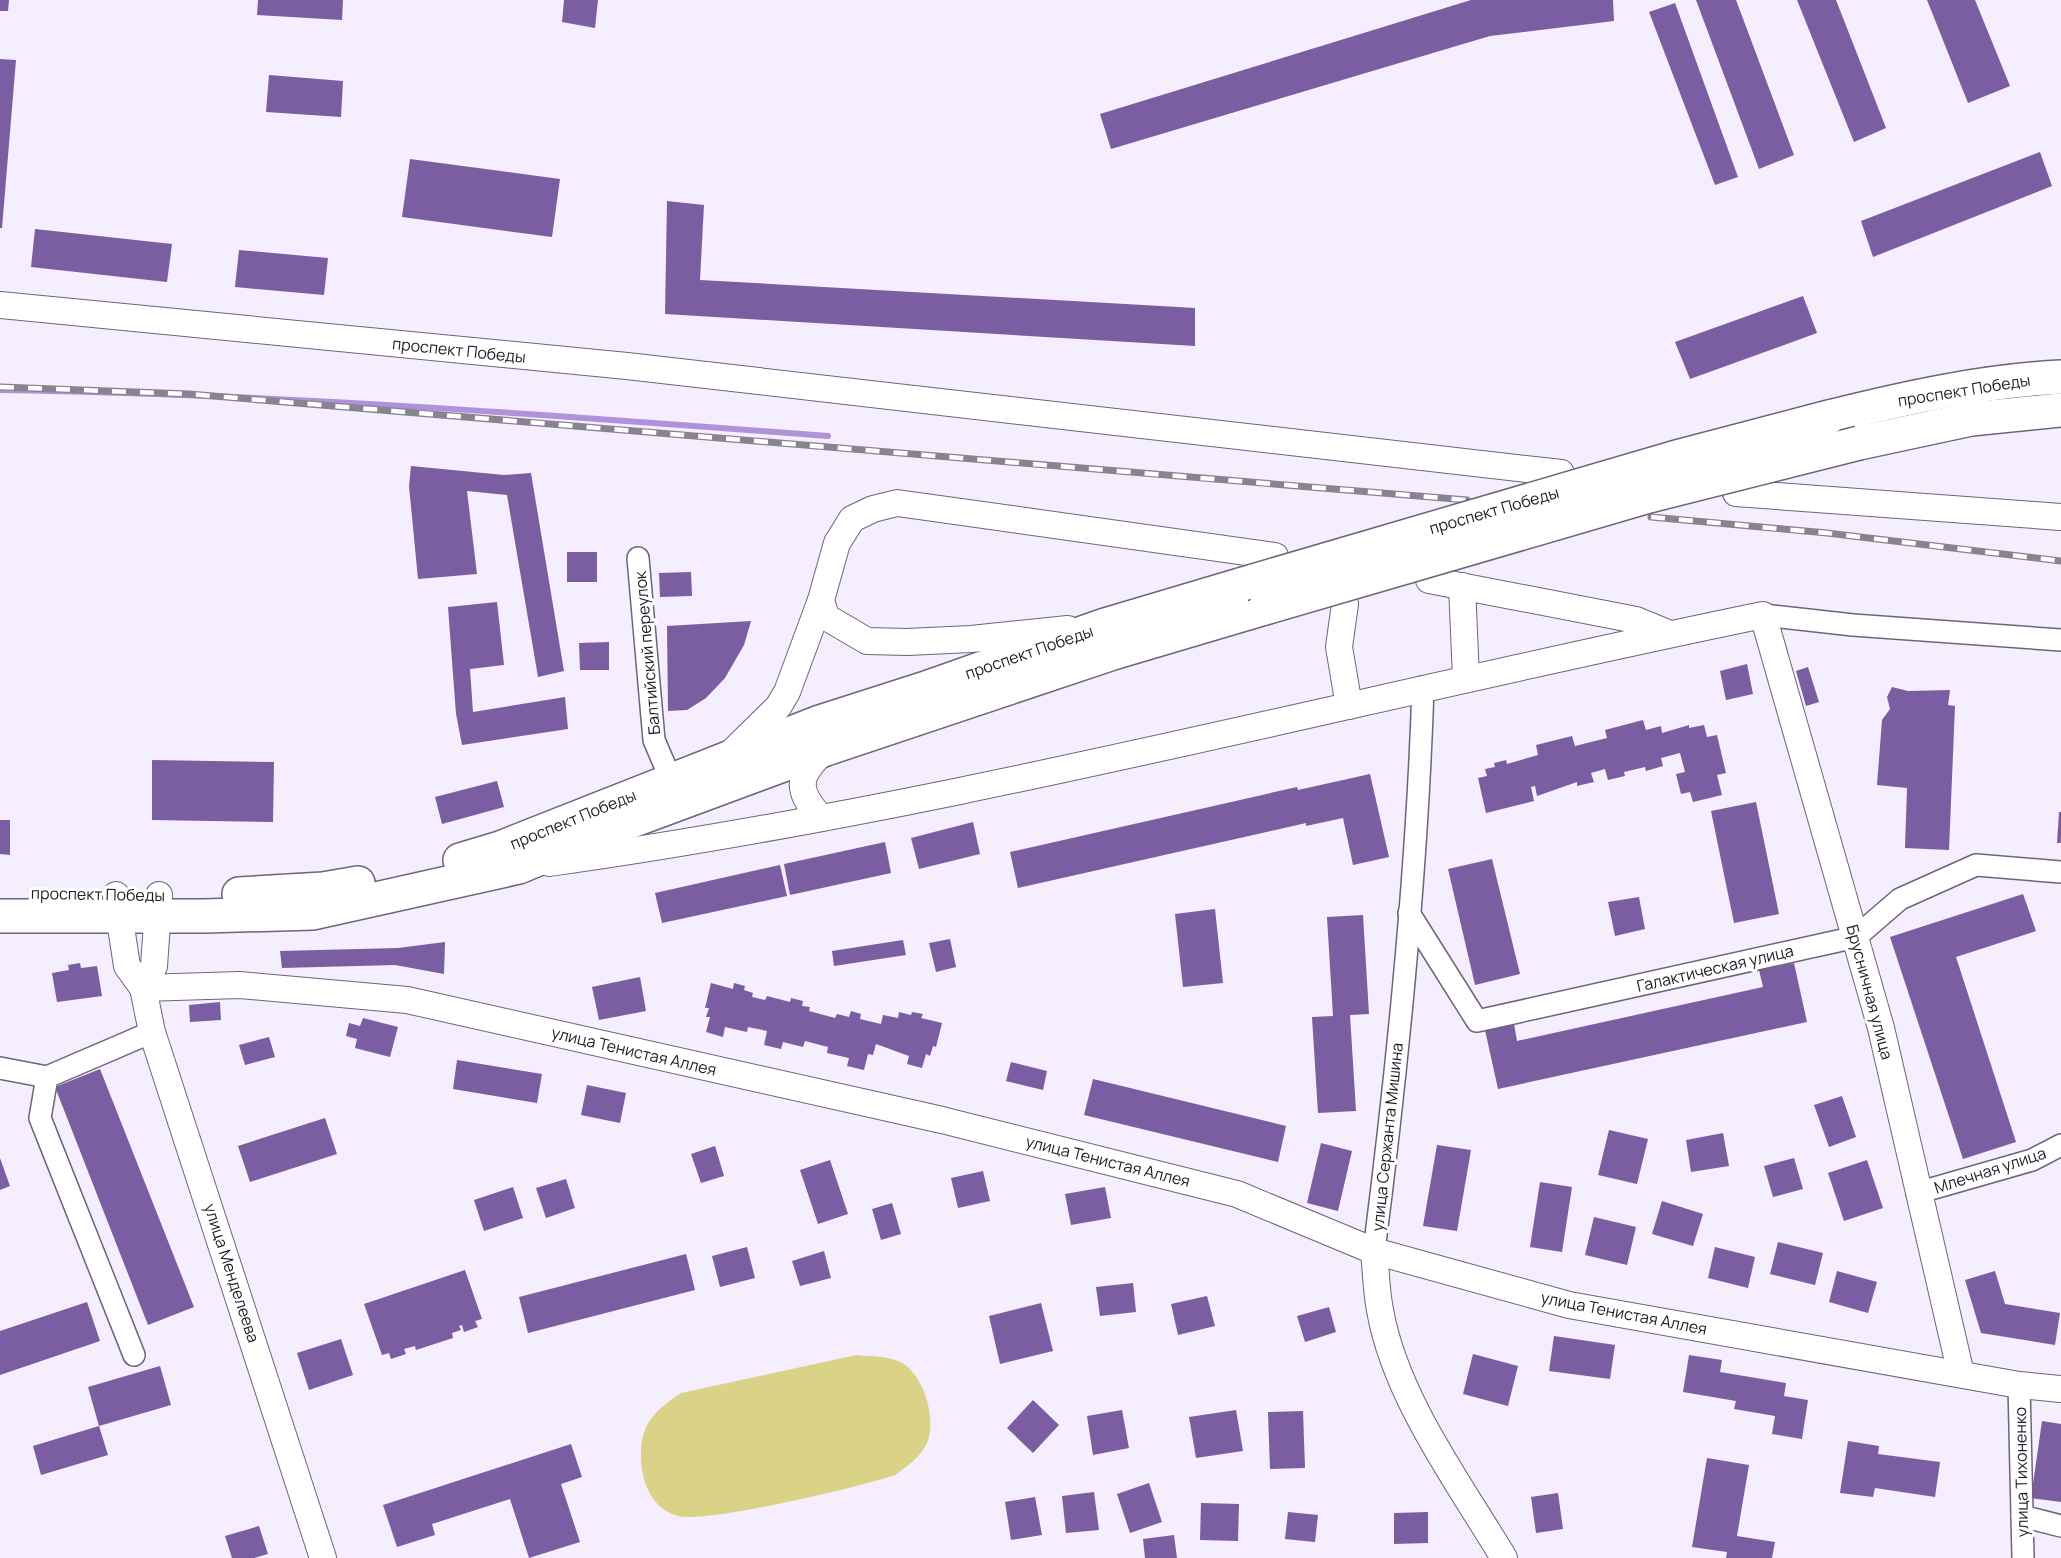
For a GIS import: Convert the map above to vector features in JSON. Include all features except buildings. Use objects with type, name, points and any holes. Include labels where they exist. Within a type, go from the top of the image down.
[{"type":"main road","name":"проспект Победы","points":[[158,906],[323,889],[427,869],[500,848],[817,723],[923,689],[1105,625],[1673,458],[1829,417],[1893,401],[1967,387],[2061,378]]},
{"type":"main road","name":"проспект Победы","points":[[0,916],[117,906],[313,913],[519,867],[610,829],[826,749],[1113,653],[1649,496],[1859,443],[1971,419],[2061,410]]},
{"type":"main road","name":"проспект Победы","points":[[0,893],[117,906]]},
{"type":"street","name":"проспект Победы","points":[[0,304],[627,366],[1561,473]]},
{"type":"street","points":[[1736,493],[2061,517]]},
{"type":"street","points":[[724,758],[745,741],[783,699],[821,600],[837,543],[852,519],[873,509],[897,502],[1275,556]]},
{"type":"street","name":"Балтийский переулок","points":[[638,558],[654,740],[671,780]]},
{"type":"street","points":[[1429,580],[1636,620],[1670,634]]},
{"type":"street","points":[[1462,586],[1466,678]]},
{"type":"street","points":[[821,600],[826,618],[867,641],[971,639],[1105,625]]},
{"type":"street","points":[[1345,604],[1339,647],[1349,706]]},
{"type":"street","points":[[519,867],[821,818],[1349,706],[1423,687],[1762,615],[1853,625],[2061,640]]},
{"type":"street","name":"Брусничная улица","points":[[1762,615],[1881,1028],[1917,1193],[1961,1374]]},
{"type":"street","name":"улица Сержанта Мишина","points":[[1423,687],[1419,822],[1389,1137],[1374,1251],[1380,1310],[1397,1367],[1419,1415],[1504,1558]]},
{"type":"street","points":[[821,818],[809,805],[801,784],[807,766],[826,749]]},
{"type":"street","name":"Галактическая улица","points":[[1409,913],[1477,1021],[1856,937],[1900,899],[1976,864],[2061,872]]},
{"type":"street","name":"улица Менделеева","points":[[117,906],[127,966],[144,988],[152,1032],[323,1558]]},
{"type":"street","points":[[144,988],[154,966],[158,906]]},
{"type":"street","name":"улица Тенистая Аллея","points":[[144,988],[240,985],[406,1000],[942,1120],[1238,1194],[1374,1251],[1569,1305],[2019,1385],[2061,1389]]},
{"type":"street","points":[[0,1068],[47,1077],[152,1032]]},
{"type":"street","points":[[47,1077],[40,1118],[134,1355]]},
{"type":"street","name":"Млечная улица","points":[[1917,1193],[2032,1160],[2061,1145]]},
{"type":"street","name":"улица Тихоненко","points":[[2019,1385],[2023,1558]]},
{"type":"street","points":[[2022,1516],[2061,1526]]},
{"type":"shaded area","points":[[856,1355],[885,1357],[902,1363],[917,1377],[927,1399],[930,1433],[927,1443],[909,1465],[895,1475],[819,1495],[719,1515],[694,1517],[669,1513],[661,1508],[650,1494],[642,1468],[643,1436],[646,1427],[656,1413],[681,1393]]},
{"type":"waterway","points":[[0,390],[310,401],[518,413],[828,436]]},
{"type":"railway","points":[[0,387],[189,394],[1467,500]]},
{"type":"railway","points":[[1651,517],[1827,533],[2061,561]]}]
